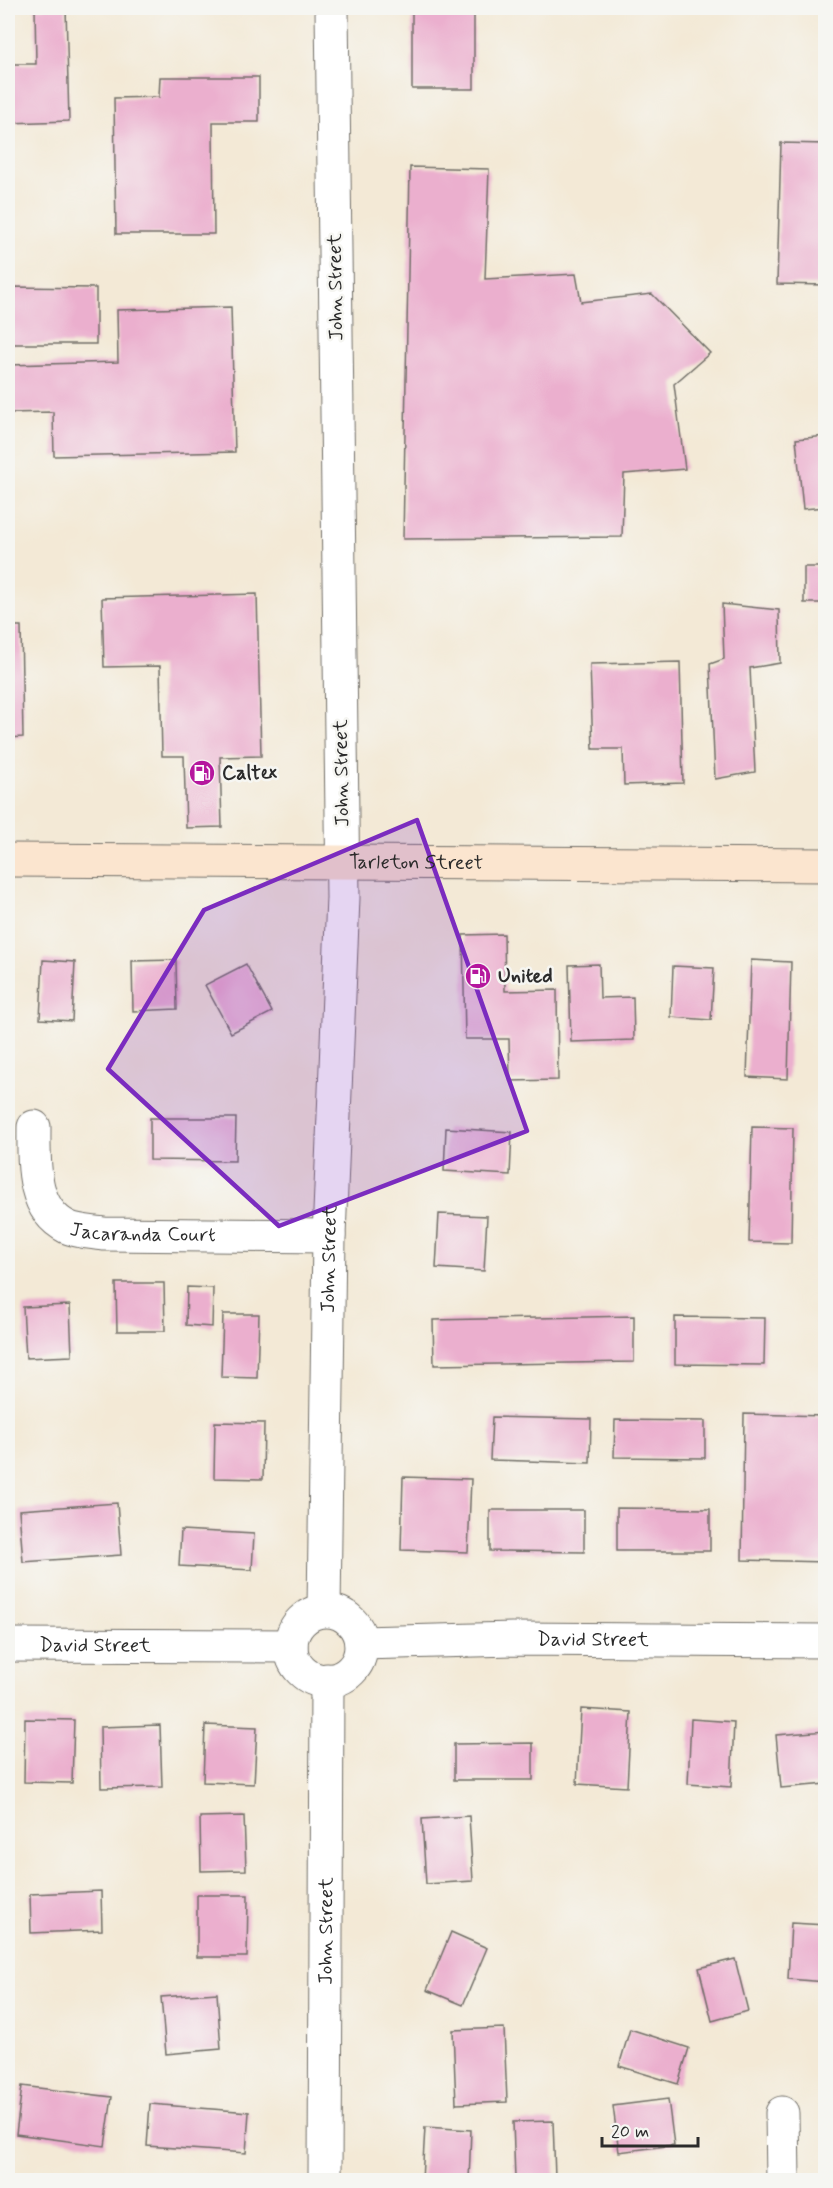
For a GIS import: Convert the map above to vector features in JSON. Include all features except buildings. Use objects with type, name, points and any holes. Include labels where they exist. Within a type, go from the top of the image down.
[{"type":"main road","name":"Tarleton Street","points":[[8,860],[825,865]]},
{"type":"street","name":"John Street","points":[[324,1611],[329,1236],[343,862],[332,8]]},
{"type":"street","name":"Jacaranda Court","points":[[34,1127],[35,1166],[43,1204],[50,1215],[69,1228],[104,1234],[329,1236]]},
{"type":"street","points":[[324,1611],[335,1612],[353,1623],[361,1644],[360,1655],[348,1673],[327,1680],[316,1679],[306,1674],[293,1657],[291,1646],[294,1633],[301,1622],[311,1614],[324,1611]]},
{"type":"street","name":"David Street","points":[[361,1644],[513,1640],[825,1641]]},
{"type":"street","name":"David Street","points":[[8,1646],[291,1646]]},
{"type":"street","name":"John Street","points":[[325,2181],[327,1680]]},
{"type":"street","points":[[782,2113],[783,2181]]},
{"type":"highlighted area","points":[[417,820],[527,1131],[279,1226],[108,1069],[204,910]]},
{"type":"place","name":"Caltex","points":[[202,773]]},
{"type":"place","name":"United","points":[[478,976]]}]
